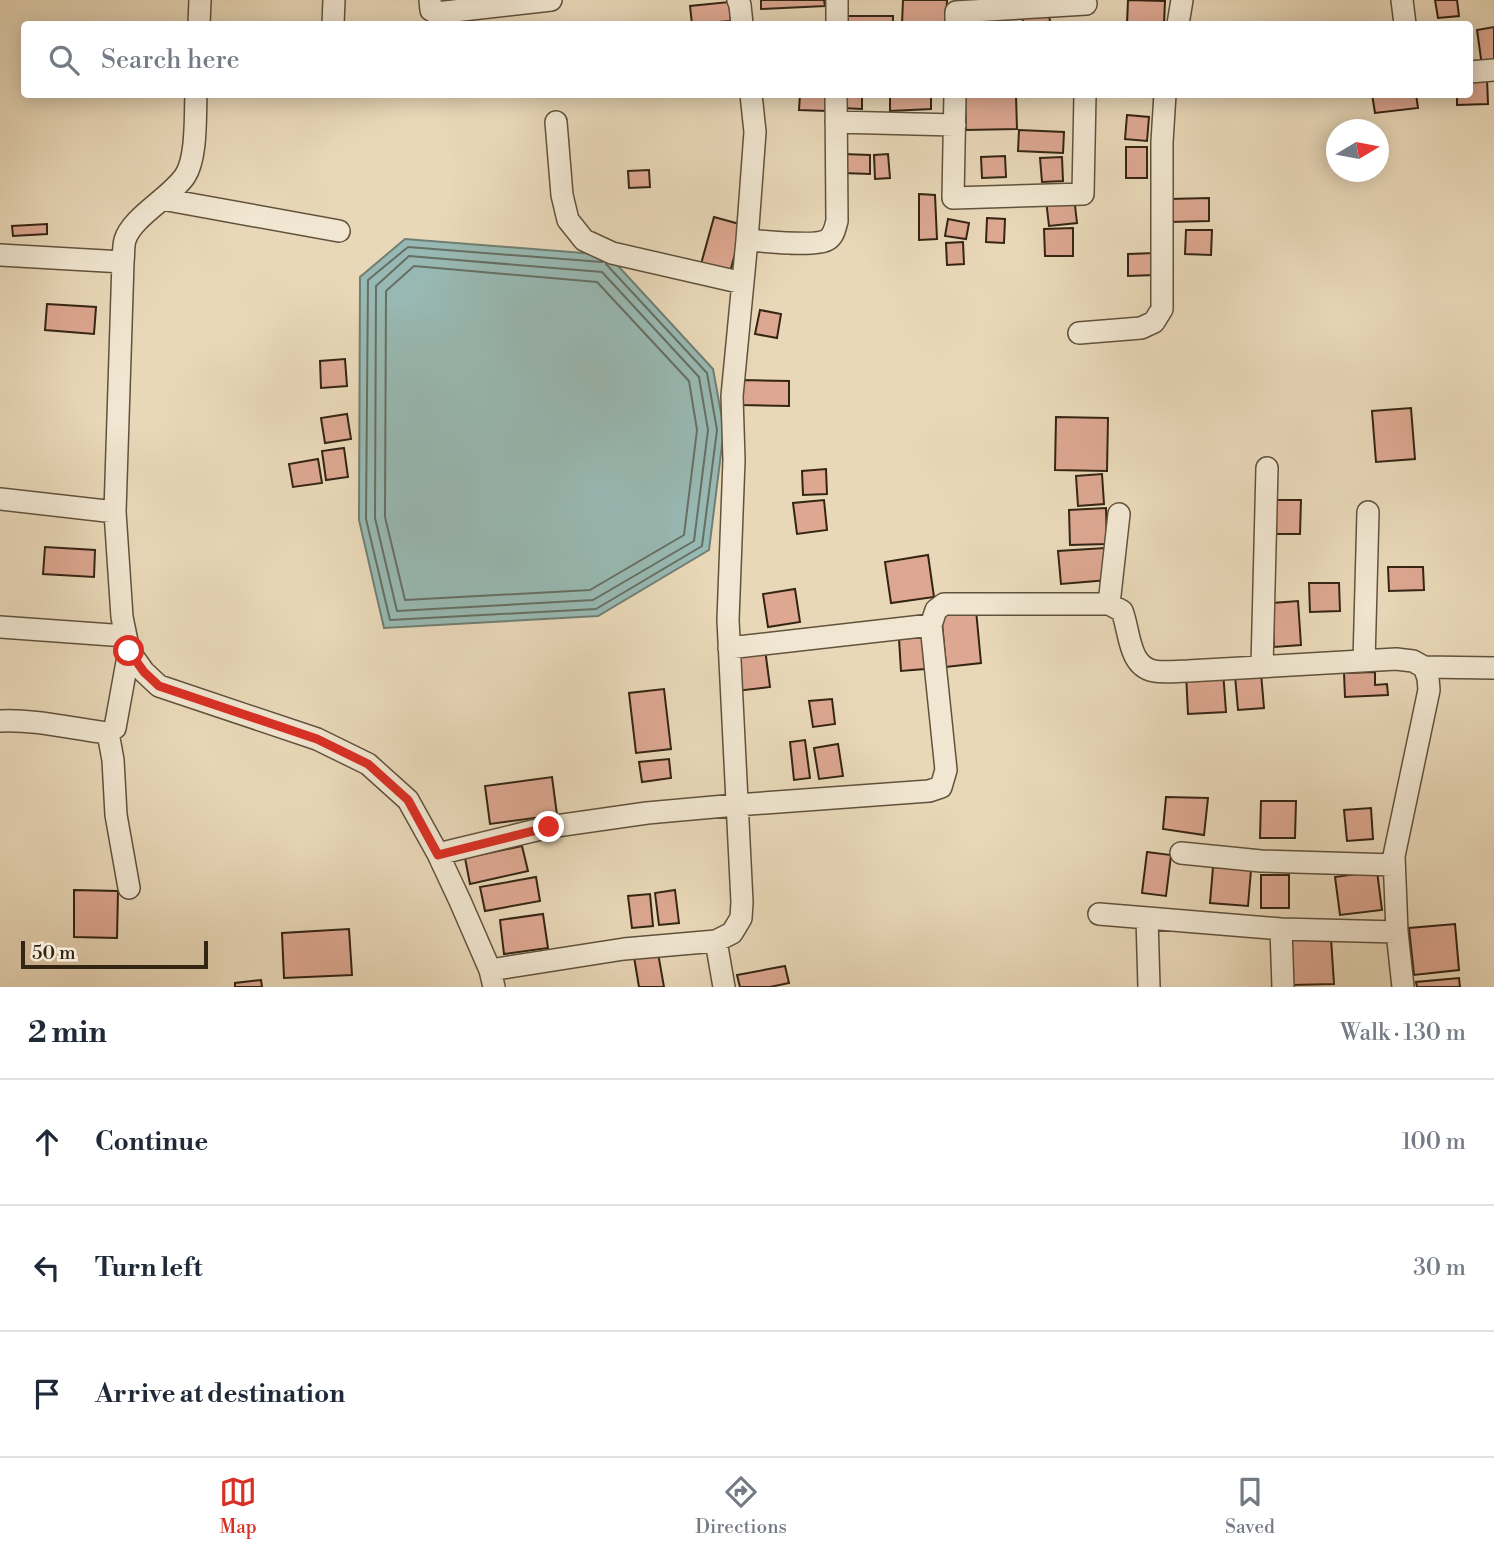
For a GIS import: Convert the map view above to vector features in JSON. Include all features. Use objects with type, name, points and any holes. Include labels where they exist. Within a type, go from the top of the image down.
[{"type":"street","points":[[199,21],[200,0]]},
{"type":"street","points":[[333,21],[334,0]]},
{"type":"street","points":[[430,0],[431,10],[436,13],[551,0]]},
{"type":"street","points":[[738,0],[742,21]]},
{"type":"street","points":[[837,0],[837,21]]},
{"type":"street","points":[[1178,21],[1182,0]]},
{"type":"street","points":[[1402,0],[1405,21]]},
{"type":"street","points":[[956,21],[956,12],[1086,9]]},
{"type":"street","points":[[1473,72],[1494,70]]},
{"type":"street","points":[[0,721],[108,733],[115,728],[127,643],[122,617],[115,512],[123,262],[126,239],[135,224],[187,174],[192,154],[196,98]]},
{"type":"street","points":[[127,643],[144,672],[159,686],[317,739],[368,764],[408,800],[438,855],[492,978],[624,949],[716,941],[732,933],[741,918],[742,902],[728,620],[730,514],[734,460],[733,396],[755,132],[751,98]]},
{"type":"street","points":[[747,240],[814,243],[827,240],[834,233],[837,221],[836,98]]},
{"type":"street","points":[[955,98],[953,198],[1083,194],[1085,98]]},
{"type":"street","points":[[1079,332],[1141,328],[1154,322],[1162,309],[1162,142],[1165,98]]},
{"type":"street","points":[[555,122],[562,195],[568,220],[584,240],[612,253],[743,283]]},
{"type":"street","points":[[836,122],[955,125]]},
{"type":"street","points":[[162,200],[339,230]]},
{"type":"street","points":[[0,255],[123,262]]},
{"type":"street","points":[[1262,666],[1267,468]]},
{"type":"street","points":[[0,499],[115,512]]},
{"type":"street","points":[[1364,661],[1368,512]]},
{"type":"street","points":[[1108,604],[1119,514]]},
{"type":"street","points":[[438,855],[549,827],[647,813],[929,791],[942,787],[946,771],[931,625],[936,610],[944,604],[1108,604],[1122,611],[1135,658],[1144,667],[1154,671],[1396,659],[1424,667],[1494,668]]},
{"type":"street","points":[[729,648],[931,625]]},
{"type":"street","points":[[0,626],[127,643]]},
{"type":"street","points":[[1403,987],[1397,933],[1394,856],[1429,690],[1424,667]]},
{"type":"street","points":[[108,733],[113,760],[116,815],[129,888]]},
{"type":"street","points":[[1181,853],[1261,861],[1394,865]]},
{"type":"street","points":[[1099,914],[1281,929],[1397,933]]},
{"type":"street","points":[[1147,918],[1149,987]]},
{"type":"street","points":[[1281,929],[1283,987]]},
{"type":"street","points":[[716,941],[724,987]]},
{"type":"water","points":[[405,239],[608,255],[713,369],[724,429],[709,550],[598,616],[384,628],[359,520],[360,277]]},
{"type":"building","points":[[761,0],[824,0],[825,6],[761,9]]},
{"type":"building","points":[[903,0],[947,0],[946,21],[902,21]]},
{"type":"building","points":[[1128,0],[1165,1],[1164,21],[1127,21]]},
{"type":"building","points":[[1435,0],[1457,0],[1459,16],[1438,18]]},
{"type":"building","points":[[729,2],[731,21],[692,21],[690,6]]},
{"type":"building","points":[[1049,8],[1050,21],[1023,21],[1022,10]]},
{"type":"building","points":[[844,16],[893,16],[893,21],[844,21]]},
{"type":"building","points":[[1494,27],[1494,64],[1482,66],[1477,30]]},
{"type":"building","points":[[1473,79],[1487,79],[1488,104],[1457,105],[1457,98],[1473,98]]},
{"type":"building","points":[[800,98],[827,98],[827,111],[799,110]]},
{"type":"building","points":[[842,98],[862,98],[862,109],[842,108]]},
{"type":"building","points":[[890,98],[931,98],[931,109],[890,111]]},
{"type":"building","points":[[965,98],[1016,98],[1017,129],[966,130]]},
{"type":"building","points":[[1373,98],[1417,98],[1418,108],[1375,113]]},
{"type":"building","points":[[1127,115],[1149,117],[1147,141],[1125,139]]},
{"type":"building","points":[[1019,130],[1064,132],[1063,153],[1018,151]]},
{"type":"building","points":[[1126,147],[1147,147],[1147,178],[1126,178]]},
{"type":"building","points":[[843,154],[870,155],[870,174],[843,173]]},
{"type":"building","points":[[888,154],[890,178],[875,179],[874,155]]},
{"type":"building","points":[[1005,156],[1006,177],[982,178],[981,157]]},
{"type":"building","points":[[1062,157],[1063,181],[1042,182],[1040,158]]},
{"type":"building","points":[[649,170],[650,187],[629,188],[628,171]]},
{"type":"building","points":[[919,194],[935,195],[937,239],[919,240]]},
{"type":"building","points":[[1074,197],[1077,223],[1049,226],[1046,200]]},
{"type":"building","points":[[1209,198],[1209,221],[1170,222],[1169,199]]},
{"type":"building","points":[[714,217],[743,225],[730,272],[701,264]]},
{"type":"building","points":[[987,218],[1005,219],[1004,243],[986,242]]},
{"type":"building","points":[[948,219],[969,223],[966,239],[945,236]]},
{"type":"building","points":[[47,224],[47,234],[13,236],[12,226]]},
{"type":"building","points":[[1073,228],[1073,256],[1045,256],[1044,229]]},
{"type":"building","points":[[1186,230],[1212,230],[1211,255],[1185,254]]},
{"type":"building","points":[[963,242],[964,264],[947,265],[946,243]]},
{"type":"building","points":[[1155,253],[1155,275],[1128,276],[1128,254]]},
{"type":"building","points":[[47,304],[96,307],[94,334],[45,330]]},
{"type":"building","points":[[760,310],[781,314],[777,338],[755,334]]},
{"type":"building","points":[[345,359],[347,386],[321,388],[320,361]]},
{"type":"building","points":[[742,380],[789,381],[789,406],[742,405]]},
{"type":"building","points":[[1411,408],[1415,459],[1376,462],[1372,411]]},
{"type":"building","points":[[347,414],[351,439],[325,443],[321,418]]},
{"type":"building","points":[[1056,417],[1108,418],[1107,471],[1055,470]]},
{"type":"building","points":[[344,448],[348,477],[326,480],[322,451]]},
{"type":"building","points":[[318,459],[322,483],[293,487],[289,464]]},
{"type":"building","points":[[826,469],[827,494],[803,495],[802,471]]},
{"type":"building","points":[[1102,474],[1104,504],[1078,506],[1076,476]]},
{"type":"building","points":[[824,500],[827,530],[797,534],[793,503]]},
{"type":"building","points":[[1272,500],[1301,500],[1300,534],[1272,534]]},
{"type":"building","points":[[1106,508],[1107,544],[1070,545],[1069,510]]},
{"type":"building","points":[[45,547],[95,550],[94,577],[43,574]]},
{"type":"building","points":[[1105,548],[1108,580],[1061,584],[1058,551]]},
{"type":"building","points":[[928,555],[934,597],[891,603],[885,562]]},
{"type":"building","points":[[1388,567],[1423,567],[1424,590],[1389,591]]},
{"type":"building","points":[[1309,583],[1339,583],[1340,611],[1310,612]]},
{"type":"building","points":[[795,589],[800,622],[768,627],[763,594]]},
{"type":"building","points":[[1298,601],[1301,645],[1274,647],[1272,603]]},
{"type":"building","points":[[976,610],[981,663],[946,667],[941,613]]},
{"type":"building","points":[[922,621],[925,669],[901,671],[898,623]]},
{"type":"building","points":[[765,649],[770,687],[736,691],[732,653]]},
{"type":"building","points":[[1223,671],[1226,712],[1188,714],[1186,673]]},
{"type":"building","points":[[1375,672],[1375,685],[1387,684],[1388,695],[1345,697],[1344,673]]},
{"type":"building","points":[[1261,673],[1264,708],[1238,710],[1235,676]]},
{"type":"building","points":[[664,689],[671,749],[636,753],[629,693]]},
{"type":"building","points":[[832,699],[835,724],[813,727],[809,701]]},
{"type":"building","points":[[805,740],[810,778],[794,780],[790,742]]},
{"type":"building","points":[[838,744],[843,776],[819,779],[814,748]]},
{"type":"building","points":[[669,759],[671,778],[642,782],[639,762]]},
{"type":"building","points":[[552,777],[557,815],[490,824],[485,786]]},
{"type":"building","points":[[1166,797],[1208,798],[1204,835],[1163,829]]},
{"type":"building","points":[[1261,801],[1296,801],[1295,838],[1260,838]]},
{"type":"building","points":[[1371,808],[1373,839],[1347,841],[1344,810]]},
{"type":"building","points":[[522,846],[528,871],[470,884],[465,858]]},
{"type":"building","points":[[1147,852],[1171,855],[1166,896],[1142,893]]},
{"type":"building","points":[[1213,867],[1251,870],[1248,906],[1210,903]]},
{"type":"building","points":[[1377,871],[1382,910],[1340,915],[1335,877]]},
{"type":"building","points":[[1261,875],[1289,875],[1289,908],[1261,908]]},
{"type":"building","points":[[536,877],[540,901],[485,911],[480,887]]},
{"type":"building","points":[[74,890],[118,891],[117,938],[74,937]]},
{"type":"building","points":[[675,890],[679,923],[659,925],[655,893]]},
{"type":"building","points":[[650,894],[653,926],[632,928],[628,896]]},
{"type":"building","points":[[543,914],[548,948],[504,954],[500,920]]},
{"type":"building","points":[[1455,924],[1459,970],[1414,975],[1409,928]]},
{"type":"building","points":[[349,929],[352,975],[284,978],[282,933]]},
{"type":"building","points":[[1331,938],[1334,984],[1292,985],[1290,939]]},
{"type":"building","points":[[658,953],[664,987],[639,987],[634,957]]},
{"type":"building","points":[[785,966],[789,983],[770,987],[740,987],[737,975]]},
{"type":"building","points":[[1459,978],[1460,987],[1417,987],[1416,982]]},
{"type":"building","points":[[261,980],[262,987],[235,987],[235,983]]},
{"type":"route","points":[[129,651],[144,672],[159,686],[317,739],[368,764],[408,800],[438,855],[549,827]]}]
